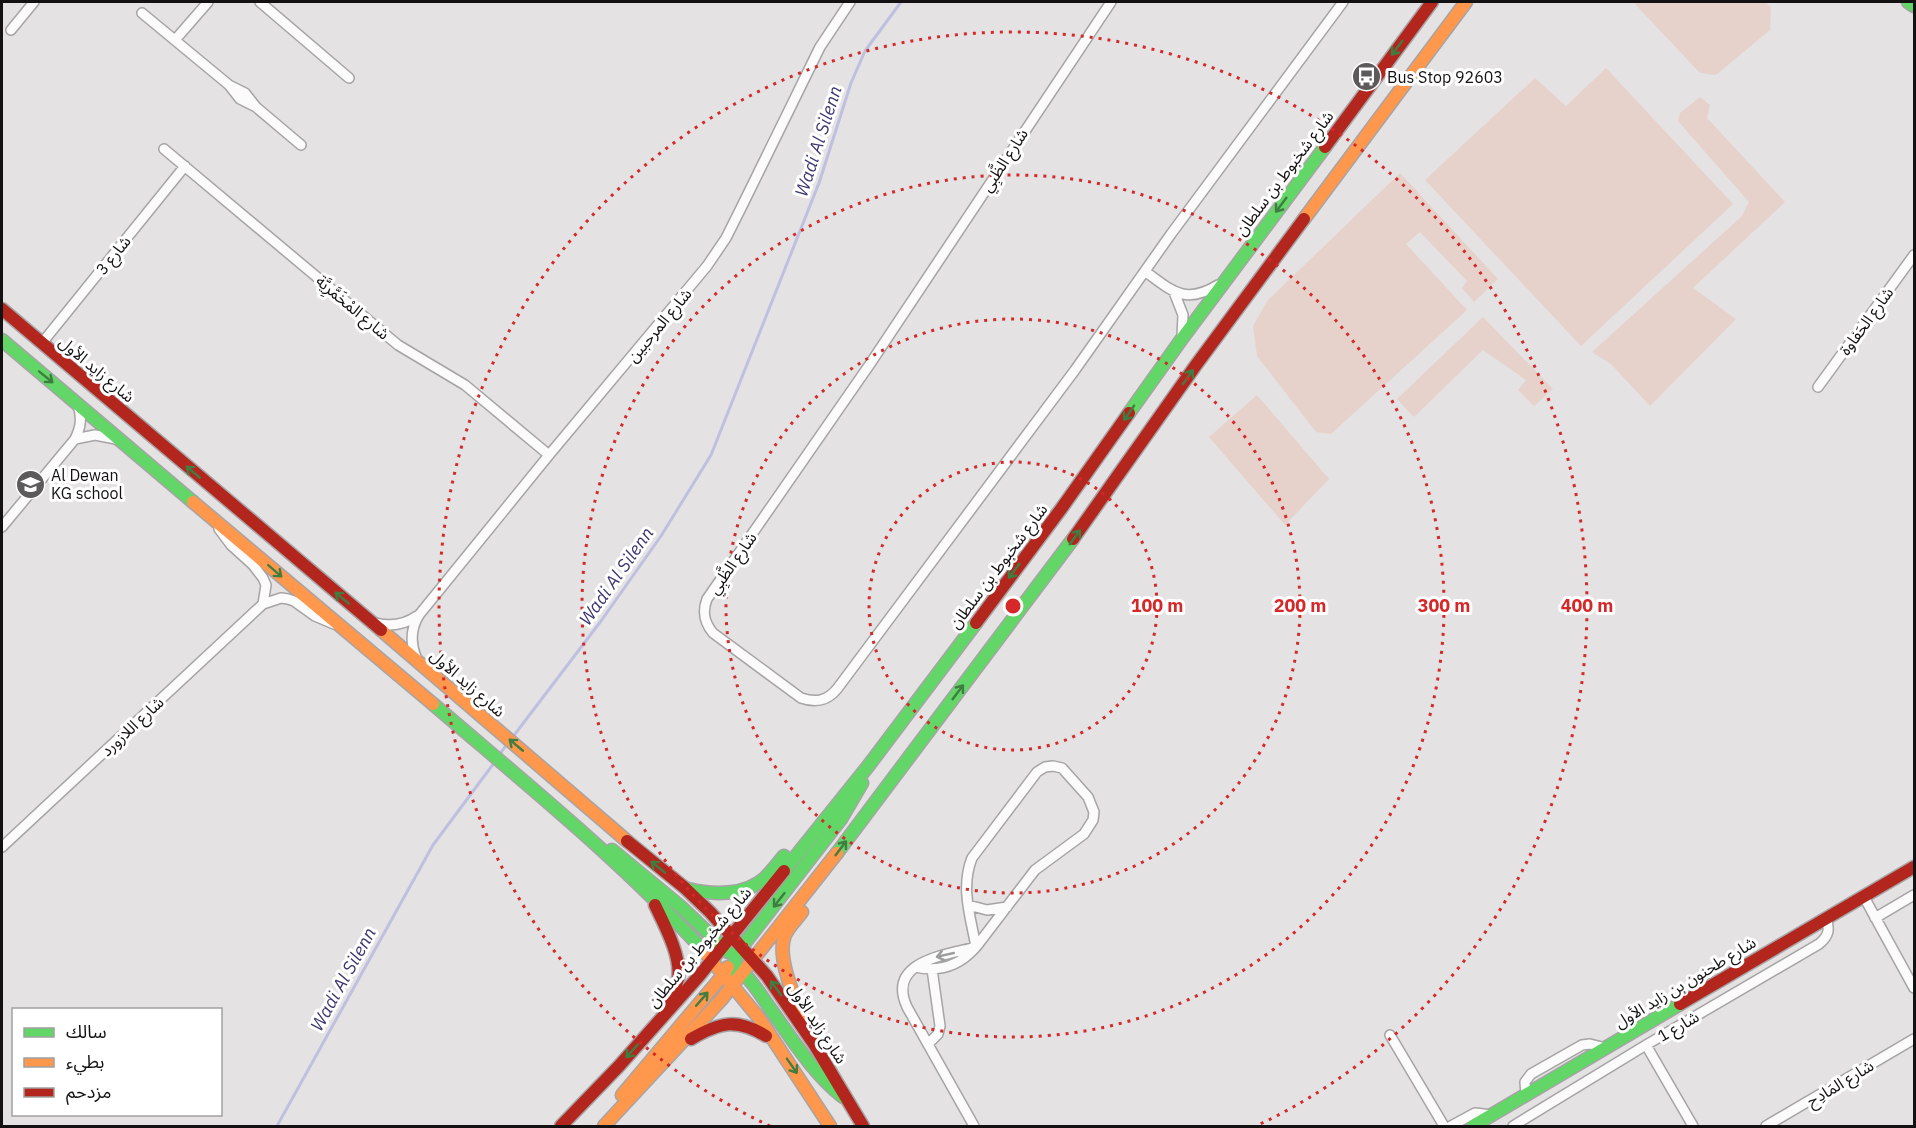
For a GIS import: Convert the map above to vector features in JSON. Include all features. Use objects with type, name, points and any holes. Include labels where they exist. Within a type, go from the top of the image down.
[{"type":"main road","name":"شارع شخبوط بن سلطان","points":[[731,935],[869,765],[1061,509],[1181,340],[1432,2]]},
{"type":"main road","name":"شارع شخبوط بن سلطان","points":[[561,1126],[651,1031],[712,960],[752,960],[823,872],[1064,553],[1203,357],[1466,2]]},
{"type":"main road","points":[[1908,2],[1914,6]]},
{"type":"main road","name":"شارع زايد الأول","points":[[2,309],[418,661],[604,822],[685,888],[731,935],[733,985],[801,1080],[830,1126]]},
{"type":"main road","name":"شارع زايد الأول","points":[[2,340],[543,798],[650,895],[712,960],[733,960]]},
{"type":"main road","points":[[685,888],[720,894],[760,882],[836,794],[869,765]]},
{"type":"main road","points":[[602,1126],[634,1079],[733,960],[842,819],[869,765]]},
{"type":"main road","points":[[592,841],[624,858],[681,907],[733,960],[824,1082],[849,1101]]},
{"type":"main road","name":"شارع طحنون بن زايد الأول","points":[[1473,1126],[1914,867]]},
{"type":"main road","points":[[814,1044],[792,990],[784,944],[787,933],[816,891],[823,872]]},
{"type":"main road","points":[[650,895],[670,939],[678,974],[676,986],[651,1031]]},
{"type":"main road","name":"شارع زايد الأول","points":[[752,960],[767,976],[814,1044],[863,1126]]},
{"type":"main road","points":[[602,1126],[722,1000],[733,985]]},
{"type":"main road","points":[[676,1048],[704,1031],[724,1023],[742,1023],[753,1027],[775,1043]]},
{"type":"street","points":[[10,30],[34,2]]},
{"type":"street","points":[[176,40],[208,2]]},
{"type":"street","points":[[261,2],[349,78]]},
{"type":"street","name":"شارع المرحبين","points":[[418,661],[411,642],[413,627],[419,615],[717,253],[820,47],[850,2]]},
{"type":"street","name":"شارع الظَّبِي","points":[[1111,2],[870,364],[707,599],[704,613],[708,627],[713,633],[801,698],[817,701],[832,695],[1075,370],[1171,234],[1343,2]]},
{"type":"street","points":[[142,13],[229,85],[245,93],[256,107],[301,145]]},
{"type":"street","name":"شارع المْخَمَّرِيَّة","points":[[164,149],[398,345],[465,385],[549,455]]},
{"type":"street","name":"شارع 3","points":[[42,344],[185,166]]},
{"type":"street","name":"شارع الحَفاوة","points":[[1818,387],[1914,255]]},
{"type":"street","points":[[1146,272],[1174,292],[1188,295],[1201,293],[1223,283]]},
{"type":"street","points":[[1174,292],[1183,315],[1181,340]]},
{"type":"street","points":[[2,528],[75,439],[81,423],[78,405]]},
{"type":"street","points":[[75,439],[105,435],[124,443]]},
{"type":"street","points":[[215,519],[225,537],[259,571],[263,578],[266,585],[263,604],[288,598],[320,619],[339,626]]},
{"type":"street","name":"شارع اللازورد","points":[[2,848],[263,604]]},
{"type":"street","points":[[369,620],[382,625],[397,625],[419,615]]},
{"type":"street","points":[[915,967],[932,969],[953,965],[969,954],[976,947],[1035,870],[1089,828],[1094,812],[1088,797],[1062,768],[1045,767],[1037,772],[977,850],[968,868],[965,888],[976,947]]},
{"type":"street","points":[[1875,918],[1914,895]]},
{"type":"street","points":[[1864,897],[1914,988]]},
{"type":"street","points":[[968,904],[987,910],[1007,907]]},
{"type":"street","name":"شارع 1","points":[[1513,1126],[1819,944],[1828,932],[1826,918]]},
{"type":"street","points":[[974,1126],[903,999],[904,981],[915,967],[932,958],[976,947]]},
{"type":"street","points":[[928,1044],[938,1034],[940,1026],[932,969]]},
{"type":"street","points":[[1390,1035],[1444,1126]]},
{"type":"street","name":"شارع المَادِح","points":[[1766,1126],[1914,1039]]},
{"type":"street","points":[[1646,1045],[1693,1126]]},
{"type":"street","points":[[1451,1126],[1475,1113],[1492,1115]]},
{"type":"shaded area","points":[[1633,2],[1765,2],[1771,7],[1770,30],[1716,75],[1700,73]]},
{"type":"shaded area","points":[[1606,68],[1733,204],[1581,346],[1425,180],[1535,78],[1566,106]]},
{"type":"shaded area","points":[[1700,97],[1710,105],[1707,118],[1785,202],[1693,288],[1736,319],[1650,406],[1611,364],[1592,352],[1742,216],[1749,202],[1678,121],[1680,113]]},
{"type":"shaded area","points":[[1400,173],[1498,279],[1474,302],[1462,288],[1467,281],[1420,232],[1406,244],[1467,310],[1331,434],[1316,432],[1257,356],[1253,326],[1268,300]]},
{"type":"shaded area","points":[[1483,317],[1553,389],[1534,406],[1518,390],[1526,380],[1483,350],[1414,417],[1397,399]]},
{"type":"shaded area","points":[[1257,395],[1329,479],[1285,525],[1209,437]]},
{"type":"waterway","name":"Wadi Al Silenn","points":[[512,738],[601,621],[661,536],[711,455],[819,183],[851,83],[865,51],[901,2]]},
{"type":"waterway","name":"Wadi Al Silenn","points":[[499,755],[508,743]]},
{"type":"waterway","name":"Wadi Al Silenn","points":[[277,1126],[433,845],[494,763]]},
{"type":"traffic: fast","points":[[1908,2],[1914,6]]},
{"type":"traffic: fast","points":[[1129,413],[1325,147]]},
{"type":"traffic: fast","points":[[2,340],[193,502]]},
{"type":"traffic: fast","points":[[837,853],[1073,539]]},
{"type":"traffic: fast","points":[[784,871],[869,765],[976,623]]},
{"type":"traffic: fast","points":[[433,704],[606,853],[703,950]]},
{"type":"traffic: fast","points":[[733,985],[737,953],[841,819],[862,783]]},
{"type":"traffic: fast","points":[[612,850],[681,907],[728,952]]},
{"type":"traffic: fast","points":[[688,889],[718,893],[748,888],[765,878],[784,856]]},
{"type":"traffic: fast","points":[[737,967],[754,986],[812,1066],[843,1097]]},
{"type":"traffic: fast","points":[[1473,1126],[1680,1004]]},
{"type":"traffic: slow","points":[[1304,219],[1466,2]]},
{"type":"traffic: slow","points":[[193,502],[433,704]]},
{"type":"traffic: slow","points":[[381,630],[627,841]]},
{"type":"traffic: slow","points":[[604,1126],[721,1000],[837,853]]},
{"type":"traffic: slow","points":[[802,912],[785,935],[783,944],[784,965],[802,1017]]},
{"type":"traffic: slow","points":[[703,950],[759,1018],[830,1126]]},
{"type":"traffic: slow","points":[[622,1095],[728,967]]},
{"type":"traffic: jam","points":[[1325,147],[1432,2]]},
{"type":"traffic: jam","points":[[1073,539],[1196,365],[1304,219]]},
{"type":"traffic: jam","points":[[2,309],[381,630]]},
{"type":"traffic: jam","points":[[976,623],[1129,413]]},
{"type":"traffic: jam","points":[[627,841],[685,888],[710,912],[767,976],[814,1044],[863,1126]]},
{"type":"traffic: jam","points":[[1680,1004],[1914,867]]},
{"type":"traffic: jam","points":[[561,1126],[619,1066],[699,976],[784,871]]},
{"type":"traffic: jam","points":[[655,905],[671,941],[679,970],[676,986],[665,1005]]},
{"type":"traffic: jam","points":[[691,1039],[728,1024],[746,1026],[766,1036]]},
{"type":"place","name":"Bus Stop 92603","points":[[1366,77]]},
{"type":"place","name":"Al Dewan KG school","points":[[30,484]]}]
